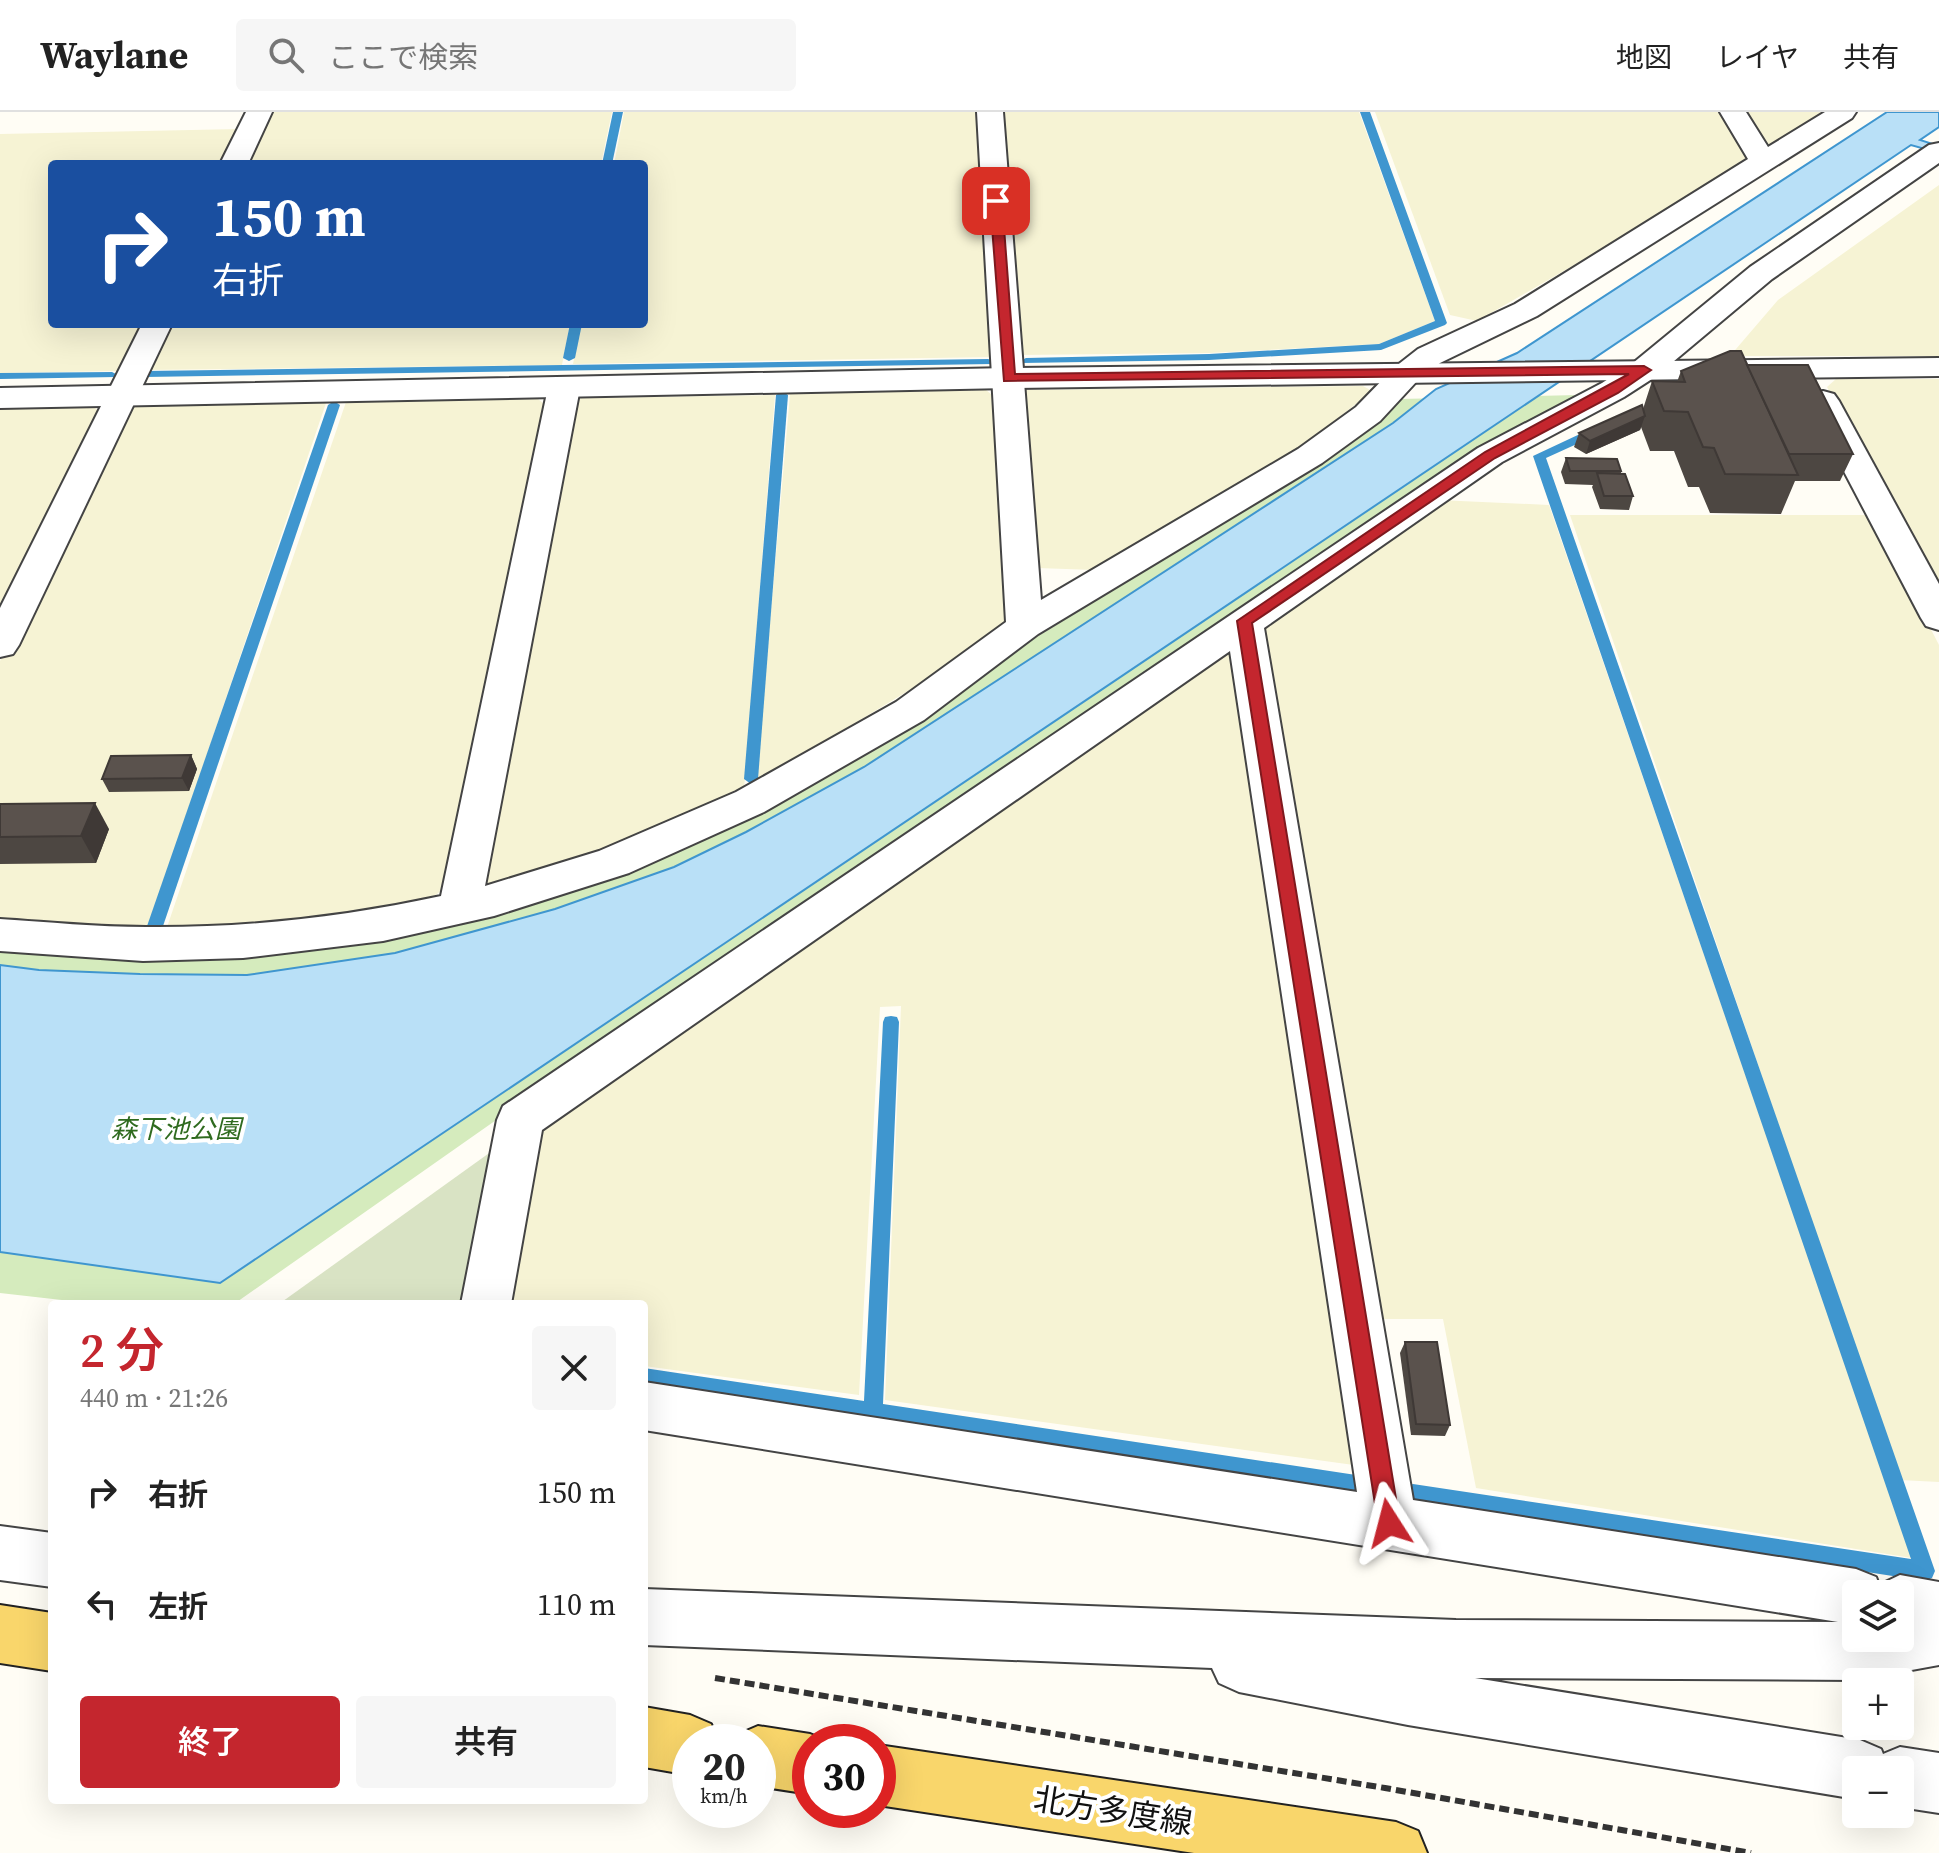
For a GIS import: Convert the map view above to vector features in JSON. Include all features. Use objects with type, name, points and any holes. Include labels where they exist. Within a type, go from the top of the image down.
[{"type":"main road","points":[[0,1634],[48,1641]]},
{"type":"main road","points":[[648,1738],[672,1742]]},
{"type":"main road","name":"北方多度線","points":[[896,1778],[1396,1853]]},
{"type":"street","points":[[236,160],[259,112]]},
{"type":"street","points":[[990,112],[1025,626]]},
{"type":"street","points":[[1733,112],[1764,162]]},
{"type":"street","points":[[0,935],[143,944],[243,942],[383,925],[460,908],[614,862],[750,802],[910,711],[1025,626],[1310,456],[1368,414],[1429,356],[1526,310],[1843,112]]},
{"type":"street","points":[[487,1300],[520,1120],[1490,455],[1613,390],[1633,370],[1761,273],[1935,154]]},
{"type":"street","points":[[0,645],[155,328]]},
{"type":"street","points":[[1805,367],[1939,618]]},
{"type":"street","points":[[0,398],[1009,378],[1939,367]]},
{"type":"street","points":[[460,908],[564,388]]},
{"type":"street","points":[[1244,621],[1389,1523]]},
{"type":"street","points":[[648,1407],[1842,1595]]},
{"type":"street","points":[[0,1553],[48,1559]]},
{"type":"street","points":[[1914,1606],[1939,1610]]},
{"type":"street","points":[[648,1617],[1111,1638],[1456,1649],[1857,1651],[1939,1636]]},
{"type":"street","points":[[1111,1638],[1408,1696],[1842,1767]]},
{"type":"street","points":[[1914,1779],[1939,1783]]},
{"type":"path","points":[[707,1677],[1385,1788],[1751,1853]]},
{"type":"shaded area","points":[[268,112],[612,112],[602,160],[245,160]]},
{"type":"shaded area","points":[[624,112],[980,112],[996,357],[573,364],[580,328],[648,328],[648,160],[615,160]]},
{"type":"shaded area","points":[[1000,112],[1359,112],[1435,321],[1379,344],[1209,353],[1019,355]]},
{"type":"shaded area","points":[[1375,112],[1724,112],[1747,150],[1744,167],[1477,321],[1450,315]]},
{"type":"shaded area","points":[[1741,112],[1829,112],[1772,147],[1762,145]]},
{"type":"shaded area","points":[[239,129],[224,160],[48,160],[48,328],[142,328],[121,371],[0,373],[0,134]]},
{"type":"shaded area","points":[[1939,185],[1939,356],[1730,356],[1778,300]]},
{"type":"shaded area","points":[[165,328],[569,328],[562,365],[145,370]]},
{"type":"shaded area","points":[[1836,379],[1939,379],[1939,594],[1827,387]]},
{"type":"shaded area","points":[[1363,386],[1372,391],[1301,448],[1095,570],[1037,568],[1024,398],[1026,390]]},
{"type":"shaded area","points":[[986,390],[997,399],[1007,631],[756,783],[790,394]]},
{"type":"shaded area","points":[[775,395],[744,790],[620,847],[487,890],[478,880],[568,408],[581,398]]},
{"type":"shaded area","points":[[538,399],[549,408],[446,887],[429,900],[393,911],[165,933],[346,402]]},
{"type":"shaded area","points":[[326,403],[146,934],[0,924],[0,661],[122,414],[138,405]]},
{"type":"shaded area","points":[[93,407],[101,412],[0,616],[0,408]]},
{"type":"shaded area","points":[[1438,500],[1549,505],[1912,1558],[1476,1488],[1443,1319],[1377,1319],[1260,635],[1265,617]]},
{"type":"shaded area","points":[[1570,515],[1872,515],[1939,645],[1939,1482],[1900,1480]]},
{"type":"shaded area","points":[[1225,644],[1241,650],[1361,1466],[885,1400],[901,1006],[880,1007],[859,1395],[648,1367],[648,1300],[510,1300],[539,1125]]},
{"type":"green space","name":"森下池公園","points":[[1578,395],[509,1111],[240,1300],[62,1300],[0,1293],[0,945],[398,937],[598,884],[766,808],[926,717],[1035,638],[1328,457],[1399,399]]},
{"type":"green space","points":[[499,1146],[472,1300],[285,1300]]},
{"type":"water","name":"森下池公園","points":[[1887,112],[1939,112],[1939,127],[1920,140],[1939,146],[1925,149],[1911,145],[220,1283],[0,1252],[0,965],[39,970],[247,975],[395,953],[555,909],[674,867],[746,832],[864,767],[1393,423],[1436,389],[1517,353]]},
{"type":"building","points":[[1730,351],[1741,351],[1798,475],[1725,474],[1714,448],[1703,447],[1688,412],[1664,411],[1652,381],[1685,382],[1681,371]]},
{"type":"building","points":[[1747,365],[1808,365],[1853,454],[1789,454]]},
{"type":"building","points":[[1642,405],[1645,416],[1590,441],[1579,433]]},
{"type":"building","points":[[1566,458],[1617,459],[1621,471],[1570,471]]},
{"type":"building","points":[[1597,473],[1625,474],[1633,496],[1604,496]]},
{"type":"building","points":[[191,755],[182,778],[102,779],[111,756]]},
{"type":"building","points":[[95,803],[81,836],[0,837],[0,804]]},
{"type":"building","points":[[1405,1342],[1437,1342],[1450,1425],[1416,1424]]},
{"type":"waterway","points":[[608,160],[618,112]]},
{"type":"waterway","points":[[1026,361],[1209,357],[1381,347],[1441,323],[1365,112]]},
{"type":"waterway","points":[[569,358],[575,328]]},
{"type":"waterway","points":[[145,374],[988,362]]},
{"type":"waterway","points":[[0,376],[112,375]]},
{"type":"waterway","points":[[751,779],[782,395]]},
{"type":"waterway","points":[[154,929],[334,405]]},
{"type":"waterway","points":[[1413,1493],[1925,1571],[1539,456],[1597,430]]},
{"type":"waterway","points":[[873,1411],[891,1022]]},
{"type":"waterway","points":[[648,1378],[1356,1484]]},
{"type":"route","points":[[996,201],[1009,378],[1644,370],[1613,390],[1490,455],[1244,621],[1389,1523]]}]
